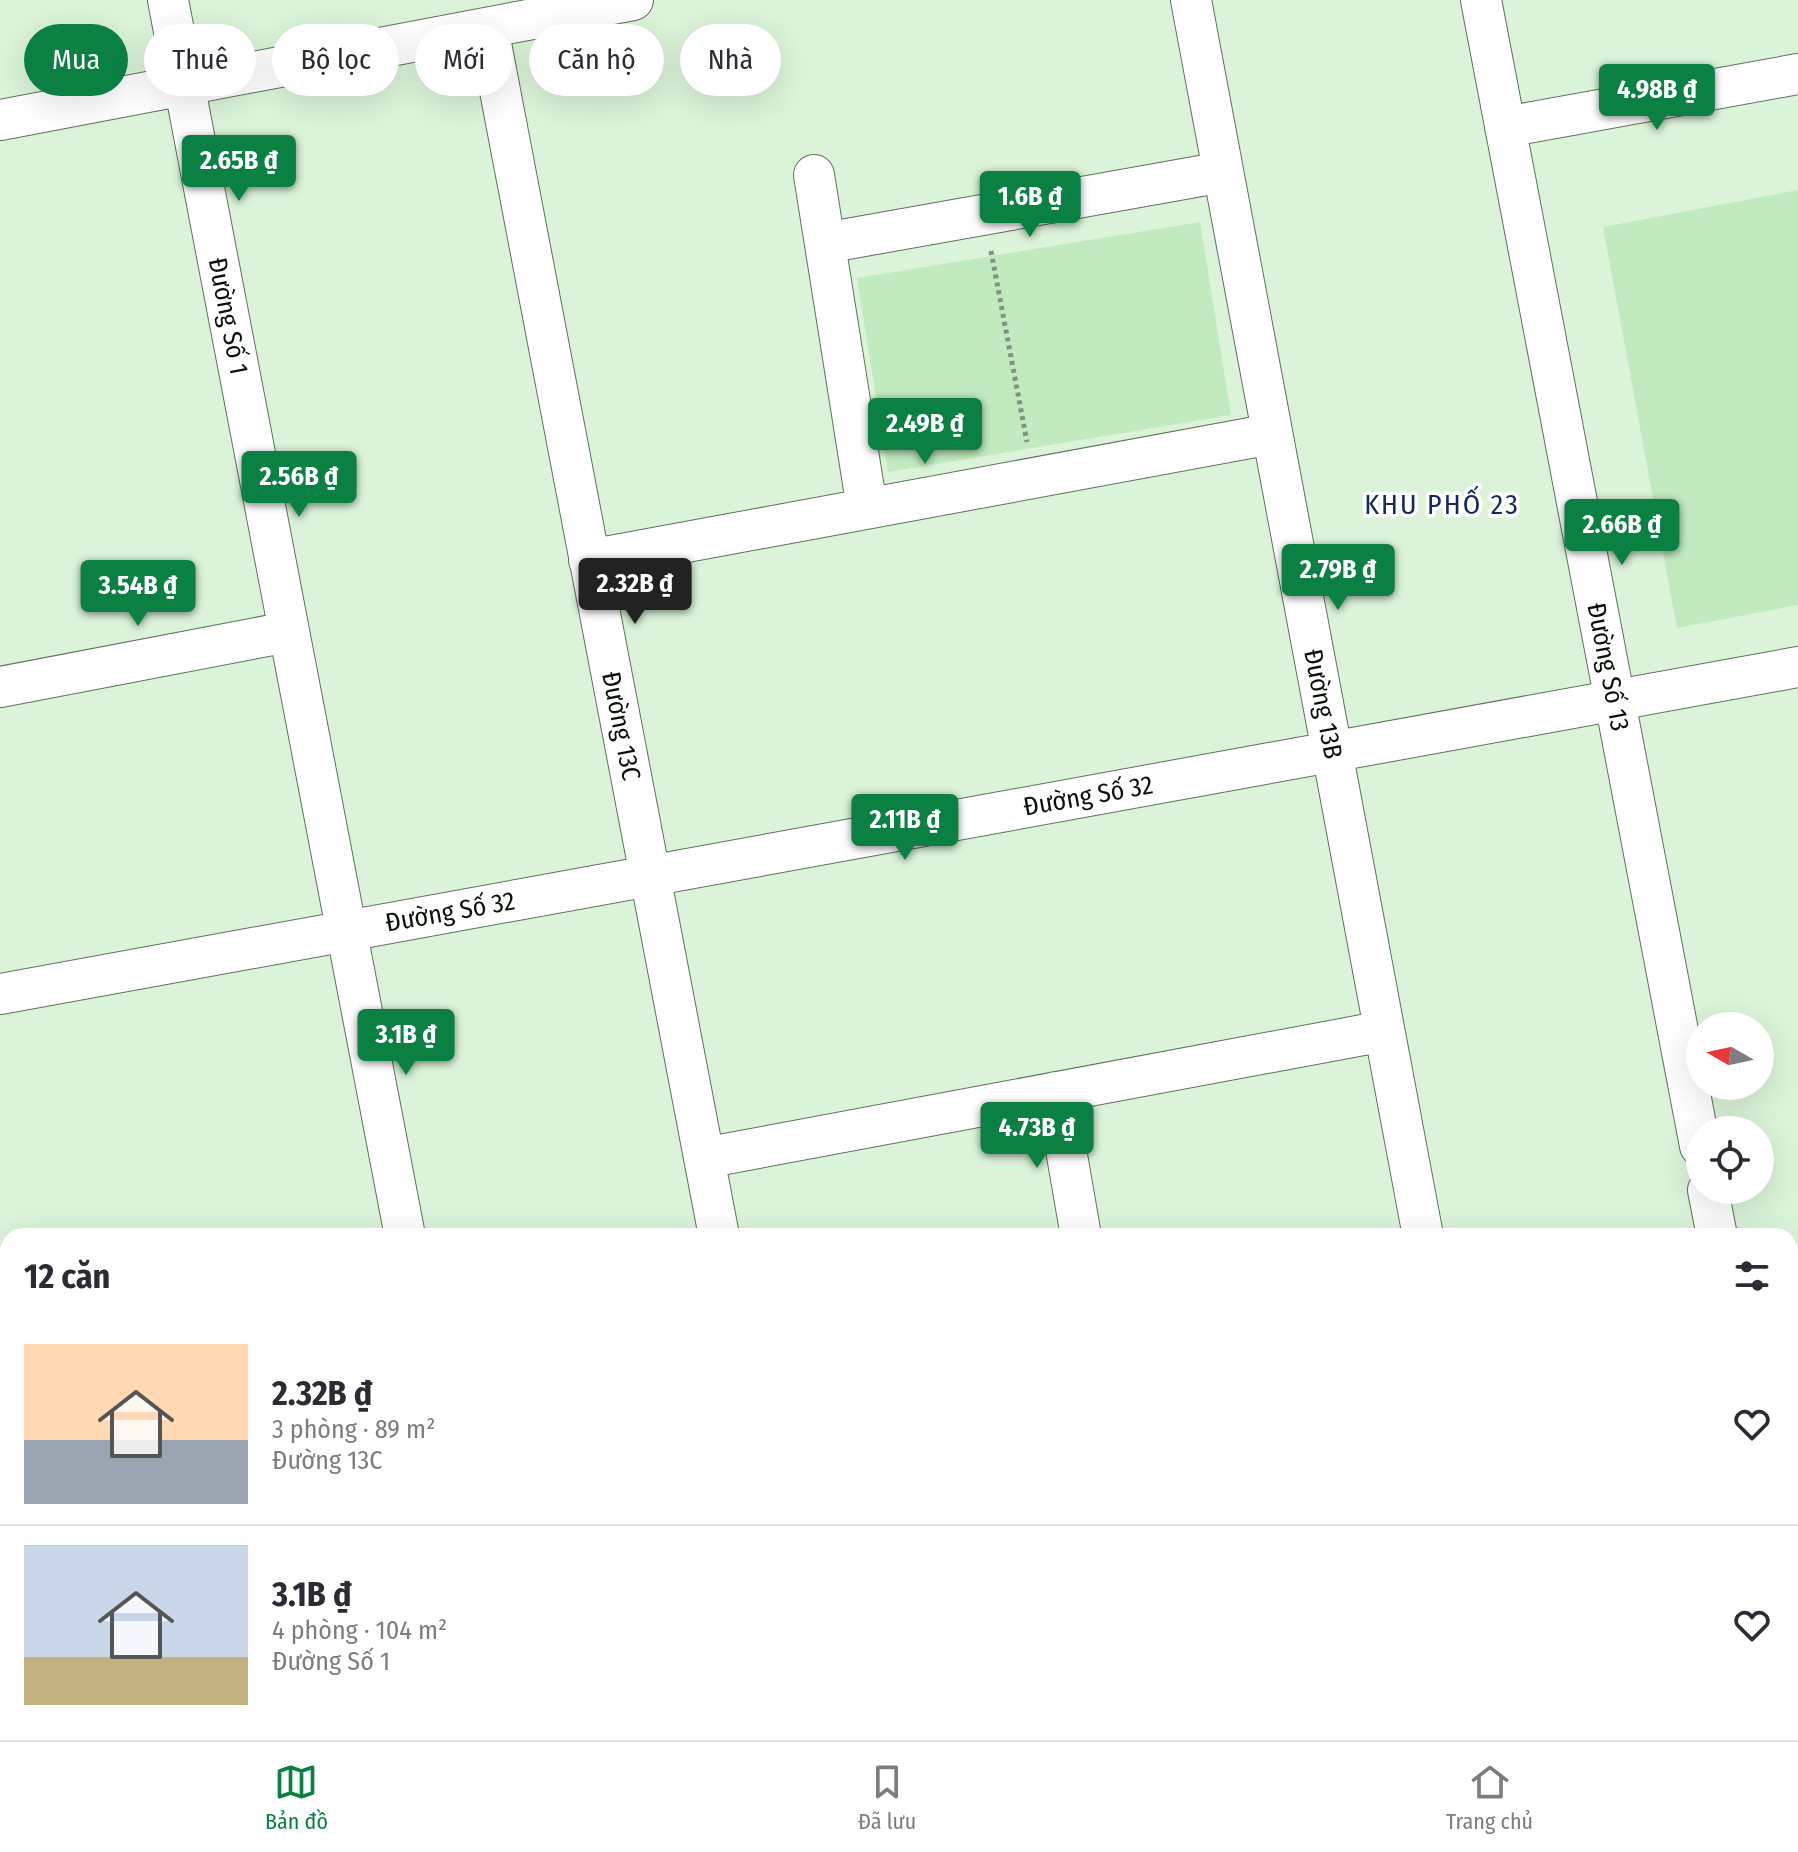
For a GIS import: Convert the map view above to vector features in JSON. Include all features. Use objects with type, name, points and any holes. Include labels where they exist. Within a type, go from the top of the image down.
[{"type":"street","name":"Đường Số 1","points":[[168,0],[173,24]]},
{"type":"street","points":[[509,24],[633,0]]},
{"type":"street","name":"Đường 13B","points":[[1191,0],[1421,1228]]},
{"type":"street","name":"Đường Số 13","points":[[1481,0],[1694,1116]]},
{"type":"street","points":[[256,72],[415,42]]},
{"type":"street","points":[[1505,127],[1798,74]]},
{"type":"street","points":[[0,120],[144,93]]},
{"type":"street","name":"Đường Số 1","points":[[186,96],[403,1228]]},
{"type":"street","name":"Đường 13C","points":[[501,96],[717,1228]]},
{"type":"street","points":[[825,243],[1223,172]]},
{"type":"street","points":[[814,175],[867,508]]},
{"type":"street","points":[[589,560],[1272,434]]},
{"type":"street","points":[[0,687],[288,632]]},
{"type":"street","name":"Đường Số 32","points":[[0,994],[1798,667]]},
{"type":"street","points":[[704,1158],[1384,1031]]},
{"type":"street","points":[[1056,1092],[1080,1228]]},
{"type":"street","points":[[1711,1204],[1715,1228]]},
{"type":"path","points":[[985,215],[1034,478]]},
{"type":"green space","points":[[1798,190],[1798,605],[1677,628],[1603,227]]},
{"type":"green space","points":[[1200,222],[1231,415],[888,472],[857,278]]},
{"type":"district","name":"KHU PHỐ 23","points":[[1442,504]]}]
